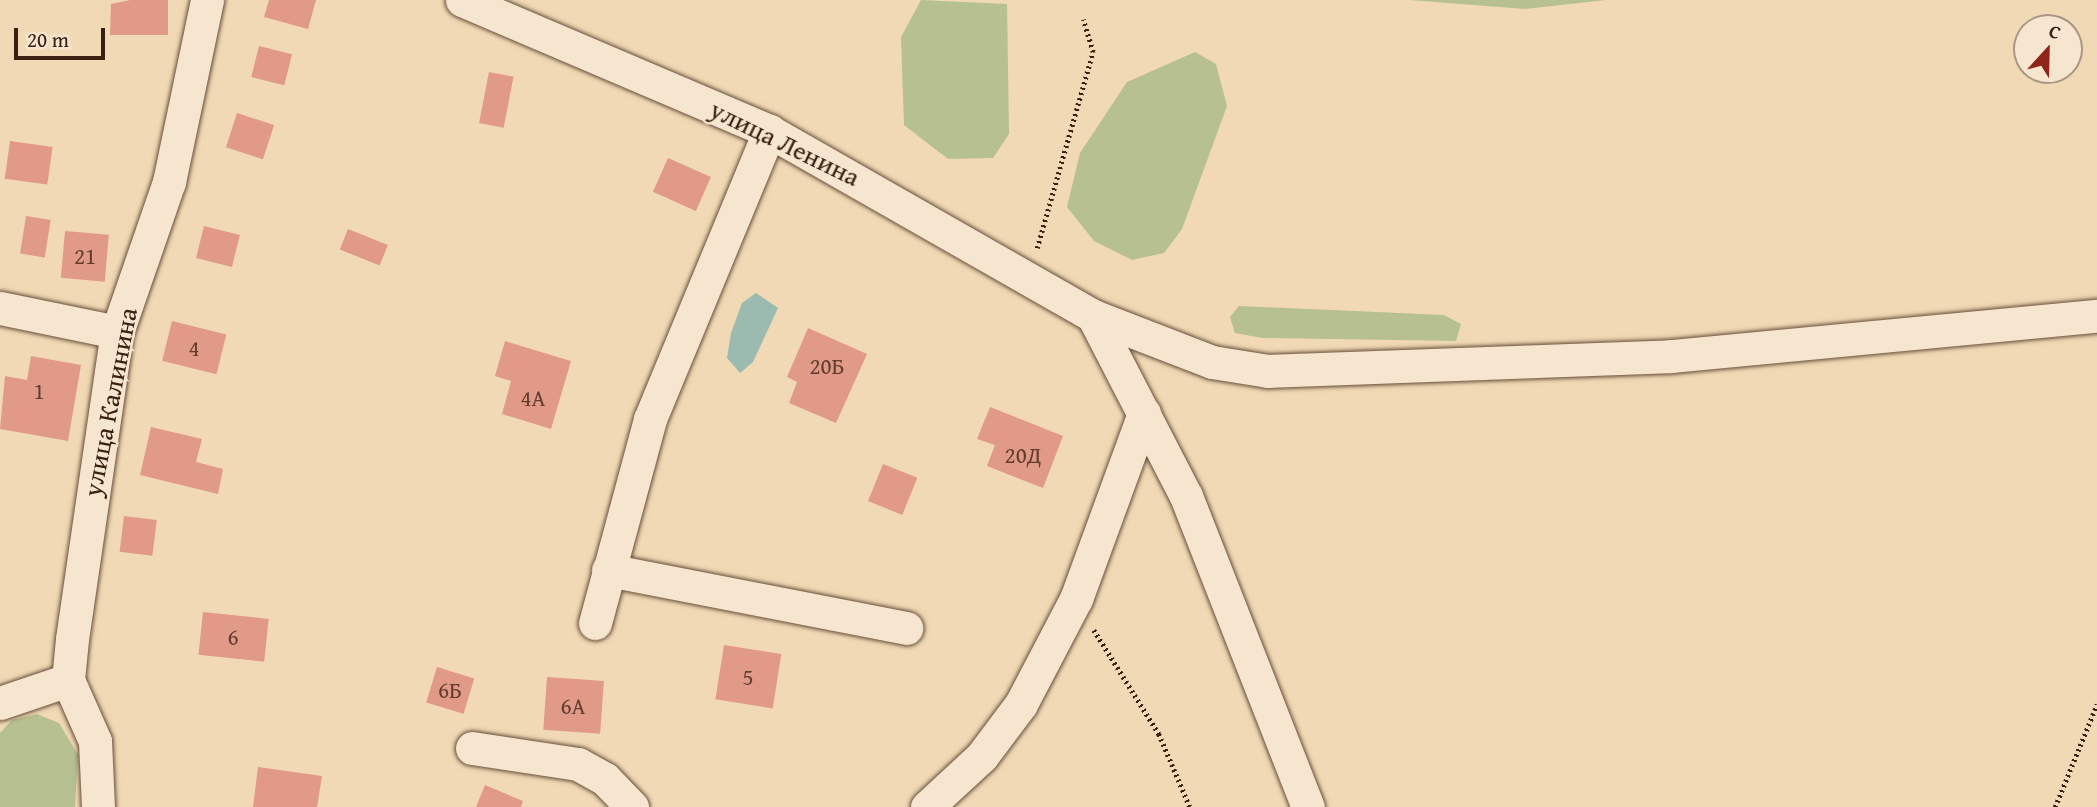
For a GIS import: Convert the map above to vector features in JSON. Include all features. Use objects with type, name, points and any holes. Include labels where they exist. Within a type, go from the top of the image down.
[{"type":"street","name":"улица Калинина","points":[[68,680],[117,332],[172,171],[207,0]]},
{"type":"street","name":"улица Ленина","points":[[462,0],[769,131],[1029,275],[1093,316],[1173,351],[1268,371],[1671,356],[2097,316]]},
{"type":"street","points":[[595,623],[650,419],[769,131]]},
{"type":"street","points":[[0,308],[117,332]]},
{"type":"street","points":[[1093,316],[1186,496],[1308,807]]},
{"type":"street","points":[[927,807],[982,756],[1021,704],[1076,599],[1144,413]]},
{"type":"street","points":[[608,570],[906,628]]},
{"type":"street","points":[[0,703],[68,680],[95,741],[97,807]]},
{"type":"street","points":[[472,748],[578,764],[605,779],[632,807]]},
{"type":"path","points":[[1029,275],[1093,52],[1083,19]]},
{"type":"path","points":[[1076,599],[1160,734],[1190,807]]},
{"type":"path","points":[[2055,807],[2097,704]]},
{"type":"green space","points":[[921,0],[1007,4],[1009,134],[993,158],[948,159],[904,125],[901,37]]},
{"type":"green space","points":[[1410,0],[1606,0],[1525,9]]},
{"type":"green space","points":[[1195,52],[1216,64],[1227,106],[1182,229],[1164,253],[1132,260],[1094,241],[1067,207],[1080,153],[1127,82]]},
{"type":"green space","points":[[1239,306],[1444,315],[1461,324],[1456,341],[1262,338],[1235,333],[1230,317]]},
{"type":"green space","points":[[37,714],[59,723],[78,755],[75,807],[0,807],[0,733],[12,720]]},
{"type":"water","points":[[756,293],[778,308],[753,362],[740,373],[727,358],[731,333],[742,303]]},
{"type":"building","points":[[130,0],[168,0],[168,35],[110,35],[111,4]]},
{"type":"building","points":[[269,0],[316,0],[308,29],[264,17]]},
{"type":"building","points":[[259,46],[292,54],[284,85],[251,77]]},
{"type":"building","points":[[489,72],[514,77],[504,128],[479,123]]},
{"type":"building","points":[[237,113],[274,125],[263,159],[226,147]]},
{"type":"building","points":[[10,141],[53,147],[47,185],[5,179]]},
{"type":"building","points":[[668,158],[711,177],[696,211],[653,192]]},
{"type":"building","points":[[26,216],[51,220],[45,257],[20,254]]},
{"type":"building","points":[[204,226],[240,235],[232,267],[196,258]]},
{"type":"building","points":[[348,229],[388,245],[380,266],[340,249]]},
{"type":"building","points":[[65,231],[109,235],[105,282],[61,278]]},
{"type":"building","points":[[172,321],[226,335],[216,374],[162,361]]},
{"type":"building","points":[[808,328],[867,354],[836,423],[789,403],[797,382],[787,377]]},
{"type":"building","points":[[505,341],[571,361],[551,429],[502,414],[511,381],[495,376]]},
{"type":"building","points":[[31,356],[81,365],[68,441],[0,429],[5,376],[27,380]]},
{"type":"building","points":[[990,407],[1063,436],[1043,488],[987,466],[995,445],[977,439]]},
{"type":"building","points":[[151,427],[202,439],[196,462],[223,469],[218,494],[140,475]]},
{"type":"building","points":[[883,464],[917,478],[902,515],[868,501]]},
{"type":"building","points":[[124,516],[157,520],[152,556],[120,552]]},
{"type":"building","points":[[203,612],[269,619],[264,662],[199,655]]},
{"type":"building","points":[[724,645],[781,654],[773,708],[715,699]]},
{"type":"building","points":[[437,667],[474,678],[463,714],[426,702]]},
{"type":"building","points":[[547,677],[604,681],[600,734],[543,730]]},
{"type":"building","points":[[258,767],[322,776],[317,807],[253,807]]},
{"type":"building","points":[[485,785],[523,801],[521,807],[476,807]]}]
